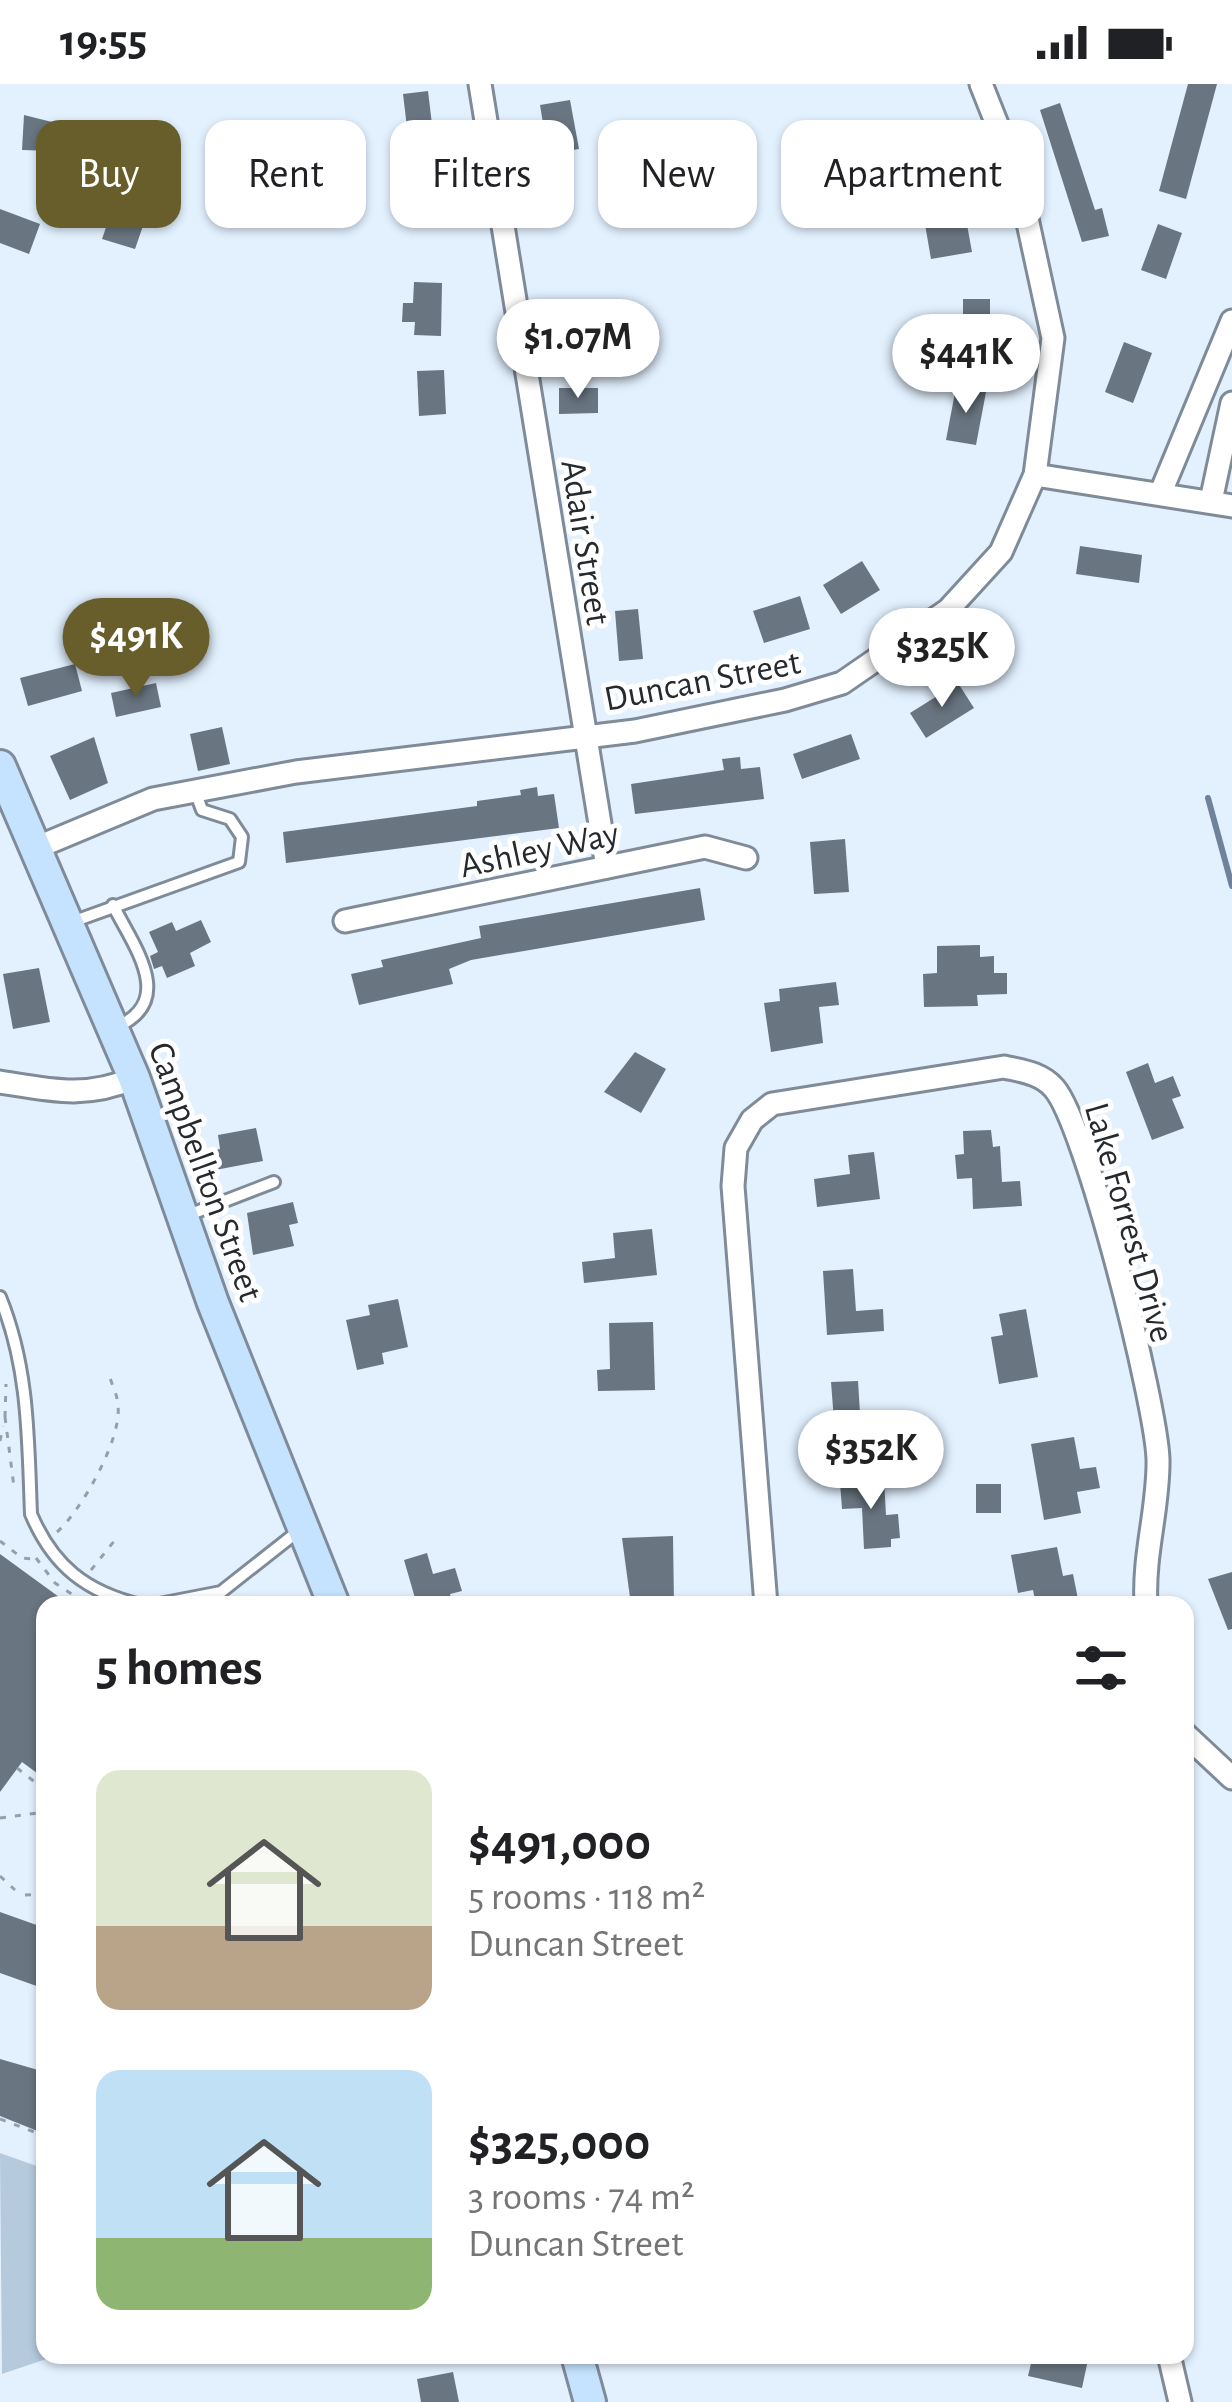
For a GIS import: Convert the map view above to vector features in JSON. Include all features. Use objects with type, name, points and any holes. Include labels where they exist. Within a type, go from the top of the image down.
[{"type":"main road","name":"Campbellton Street","points":[[0,766],[134,1078],[330,1596]]},
{"type":"main road","points":[[579,2364],[590,2402]]},
{"type":"street","name":"Adair Street","points":[[480,84],[607,867]]},
{"type":"street","name":"Duncan Street","points":[[38,847],[153,799],[296,772],[698,721],[842,683],[948,610],[1000,552],[1035,475],[1053,338],[1018,177],[981,84]]},
{"type":"street","points":[[1161,492],[1232,321]]},
{"type":"street","points":[[1035,475],[1221,503],[1232,403]]},
{"type":"street","name":"Ashley Way","points":[[345,921],[705,848],[746,859]]},
{"type":"street","name":"Lake Forrest Drive","points":[[765,1596],[736,1237],[736,1148],[752,1120],[772,1104],[1004,1067],[1033,1072],[1052,1085],[1073,1117],[1112,1253],[1158,1456],[1144,1567],[1146,1596]]},
{"type":"street","points":[[0,1082],[75,1094],[102,1092],[134,1078]]},
{"type":"street","points":[[1194,1742],[1232,1778]]},
{"type":"street","points":[[1171,2364],[1180,2402]]},
{"type":"lane","points":[[69,923],[239,862],[242,837],[230,819],[202,810],[195,791]]},
{"type":"lane","points":[[112,905],[147,964],[149,991],[131,1020],[113,1028]]},
{"type":"lane","points":[[183,1217],[274,1182]]},
{"type":"lane","points":[[0,1298],[18,1340],[27,1398],[31,1514],[44,1543],[74,1579],[118,1596]]},
{"type":"lane","points":[[200,1596],[221,1592],[303,1527]]},
{"type":"path","points":[[0,1441],[5,1377]]},
{"type":"path","points":[[44,1543],[79,1511],[98,1470],[119,1407],[110,1378]]},
{"type":"path","points":[[90,1571],[115,1540]]},
{"type":"path","points":[[0,1541],[22,1558],[37,1559]]},
{"type":"path","points":[[17,1768],[36,1783]]},
{"type":"path","points":[[0,1818],[36,1813]]},
{"type":"path","points":[[0,1876],[15,1890]]},
{"type":"path","points":[[25,1894],[36,1894]]},
{"type":"path","points":[[0,2120],[36,2133]]},
{"type":"shaded area","points":[[0,2153],[36,2166],[36,2362],[2,2374]]},
{"type":"building","points":[[1188,84],[1217,84],[1186,199],[1159,191]]},
{"type":"building","points":[[428,91],[431,120],[406,120],[403,94]]},
{"type":"building","points":[[570,100],[574,120],[542,120],[540,105]]},
{"type":"building","points":[[1060,103],[1095,210],[1102,208],[1109,236],[1082,242],[1040,110]]},
{"type":"building","points":[[24,115],[44,120],[36,120],[36,150],[22,150]]},
{"type":"building","points":[[0,209],[36,222],[39,228],[29,254],[0,243]]},
{"type":"building","points":[[1158,224],[1182,233],[1166,279],[1141,270]]},
{"type":"building","points":[[106,228],[142,228],[135,249],[102,239]]},
{"type":"building","points":[[926,228],[968,228],[972,252],[931,259]]},
{"type":"building","points":[[414,282],[442,283],[441,336],[414,335],[415,322],[402,322],[403,303],[413,303]]},
{"type":"building","points":[[963,299],[990,299],[990,346],[963,345]]},
{"type":"building","points":[[1124,342],[1152,353],[1133,403],[1105,392]]},
{"type":"building","points":[[444,370],[446,414],[419,416],[417,371]]},
{"type":"building","points":[[956,387],[986,392],[976,445],[946,440]]},
{"type":"building","points":[[559,388],[598,388],[598,413],[559,414]]},
{"type":"building","points":[[1080,546],[1142,555],[1139,583],[1076,574]]},
{"type":"building","points":[[862,561],[880,590],[841,614],[823,585]]},
{"type":"building","points":[[800,596],[810,629],[764,643],[753,611]]},
{"type":"building","points":[[638,609],[643,659],[619,661],[615,611]]},
{"type":"building","points":[[75,664],[82,691],[28,706],[20,678]]},
{"type":"building","points":[[156,683],[161,707],[116,717],[111,693]]},
{"type":"building","points":[[958,683],[974,708],[926,738],[910,713]]},
{"type":"building","points":[[222,727],[230,764],[198,771],[190,734]]},
{"type":"building","points":[[851,734],[860,759],[802,779],[793,754]]},
{"type":"building","points":[[94,737],[108,783],[70,800],[50,756]]},
{"type":"building","points":[[740,757],[741,769],[760,767],[764,799],[635,814],[631,784],[724,770],[722,759]]},
{"type":"building","points":[[537,787],[538,796],[554,794],[559,828],[286,863],[283,832],[477,806],[477,801],[521,795],[520,790]]},
{"type":"building","points":[[845,839],[849,892],[814,894],[810,842]]},
{"type":"building","points":[[700,888],[705,920],[471,960],[449,969],[453,984],[359,1005],[351,974],[383,967],[381,960],[481,938],[479,926]]},
{"type":"building","points":[[201,920],[211,942],[190,953],[195,966],[167,978],[162,966],[154,969],[150,956],[158,952],[149,932],[172,922],[176,931]]},
{"type":"building","points":[[980,945],[980,957],[994,956],[994,973],[1007,973],[1007,994],[977,995],[978,1006],[924,1007],[923,974],[937,973],[937,946]]},
{"type":"building","points":[[39,968],[50,1022],[13,1029],[3,974]]},
{"type":"building","points":[[836,982],[839,1005],[819,1007],[823,1043],[771,1052],[764,1003],[780,1001],[779,989]]},
{"type":"building","points":[[635,1052],[666,1069],[641,1113],[604,1092]]},
{"type":"building","points":[[1148,1063],[1155,1083],[1173,1076],[1181,1096],[1172,1099],[1184,1128],[1152,1140],[1126,1072]]},
{"type":"building","points":[[256,1128],[263,1161],[210,1171],[207,1152],[220,1149],[218,1135]]},
{"type":"building","points":[[991,1130],[993,1147],[1000,1146],[1002,1182],[1020,1181],[1022,1206],[973,1209],[972,1178],[957,1179],[955,1155],[964,1154],[963,1131]]},
{"type":"building","points":[[874,1152],[880,1199],[817,1207],[814,1179],[850,1174],[848,1155]]},
{"type":"building","points":[[293,1202],[298,1223],[289,1225],[294,1246],[253,1255],[247,1213]]},
{"type":"building","points":[[652,1229],[657,1275],[584,1283],[582,1262],[615,1258],[613,1233]]},
{"type":"building","points":[[853,1269],[856,1311],[883,1309],[884,1331],[827,1335],[823,1271]]},
{"type":"building","points":[[398,1299],[408,1347],[382,1353],[384,1364],[357,1370],[346,1320],[370,1315],[368,1305]]},
{"type":"building","points":[[1026,1309],[1038,1377],[999,1384],[991,1337],[1003,1335],[999,1314]]},
{"type":"building","points":[[653,1322],[655,1390],[598,1391],[597,1370],[610,1369],[609,1323]]},
{"type":"building","points":[[858,1381],[860,1413],[869,1413],[870,1434],[863,1434],[863,1445],[836,1446],[831,1382]]},
{"type":"building","points":[[1074,1437],[1080,1469],[1096,1467],[1100,1488],[1077,1492],[1081,1513],[1044,1520],[1031,1444]]},
{"type":"building","points":[[884,1479],[886,1515],[898,1514],[900,1538],[891,1539],[891,1547],[864,1549],[862,1508],[842,1509],[840,1482]]},
{"type":"building","points":[[976,1484],[1001,1484],[1001,1513],[976,1513]]},
{"type":"building","points":[[673,1536],[674,1596],[630,1596],[622,1538]]},
{"type":"building","points":[[1057,1547],[1063,1576],[1073,1574],[1077,1596],[1034,1596],[1033,1590],[1018,1593],[1011,1555]]},
{"type":"building","points":[[427,1553],[433,1574],[455,1568],[462,1591],[451,1596],[414,1596],[404,1560]]},
{"type":"building","points":[[0,1554],[58,1596],[36,1596],[36,1772],[22,1762],[0,1792]]},
{"type":"building","points":[[1232,1572],[1232,1629],[1228,1630],[1208,1579]]},
{"type":"building","points":[[0,1912],[36,1925],[36,1986],[0,1973]]},
{"type":"building","points":[[0,2059],[36,2069],[36,2130],[0,2116]]},
{"type":"building","points":[[1031,2364],[1087,2364],[1082,2388],[1028,2376]]},
{"type":"building","points":[[453,2372],[459,2402],[421,2402],[417,2379]]},
{"type":"waterway","points":[[1208,798],[1232,886]]}]
